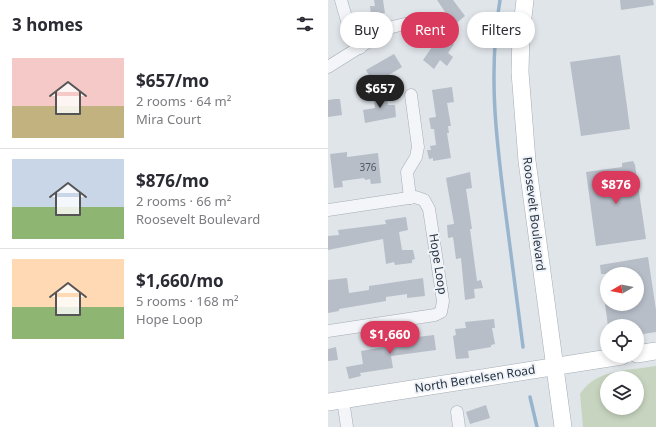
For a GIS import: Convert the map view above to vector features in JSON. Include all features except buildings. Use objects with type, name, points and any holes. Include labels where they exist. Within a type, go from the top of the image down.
[{"type":"main road","name":"Roosevelt Boulevard","points":[[525,0],[521,34],[520,72],[528,168],[563,427]]},
{"type":"main road","points":[[644,353],[656,350]]},
{"type":"main road","name":"North Bertelsen Road","points":[[336,401],[600,359]]},
{"type":"street","points":[[341,0],[344,12]]},
{"type":"street","points":[[328,67],[360,48]]},
{"type":"street","points":[[328,210],[410,198],[407,170],[416,157],[418,147],[411,95]]},
{"type":"street","name":"Hope Loop","points":[[328,331],[433,316],[441,312],[443,301],[429,208],[423,199],[410,198]]},
{"type":"street","points":[[336,401],[347,427]]},
{"type":"street","points":[[457,412],[459,427]]},
{"type":"green space","points":[[656,366],[656,427],[583,427],[580,394],[595,379],[600,377],[600,415],[644,415],[644,371],[619,371]]},
{"type":"waterway","points":[[500,0],[494,53],[496,130],[523,347]]},
{"type":"waterway","points":[[530,397],[537,427]]}]
